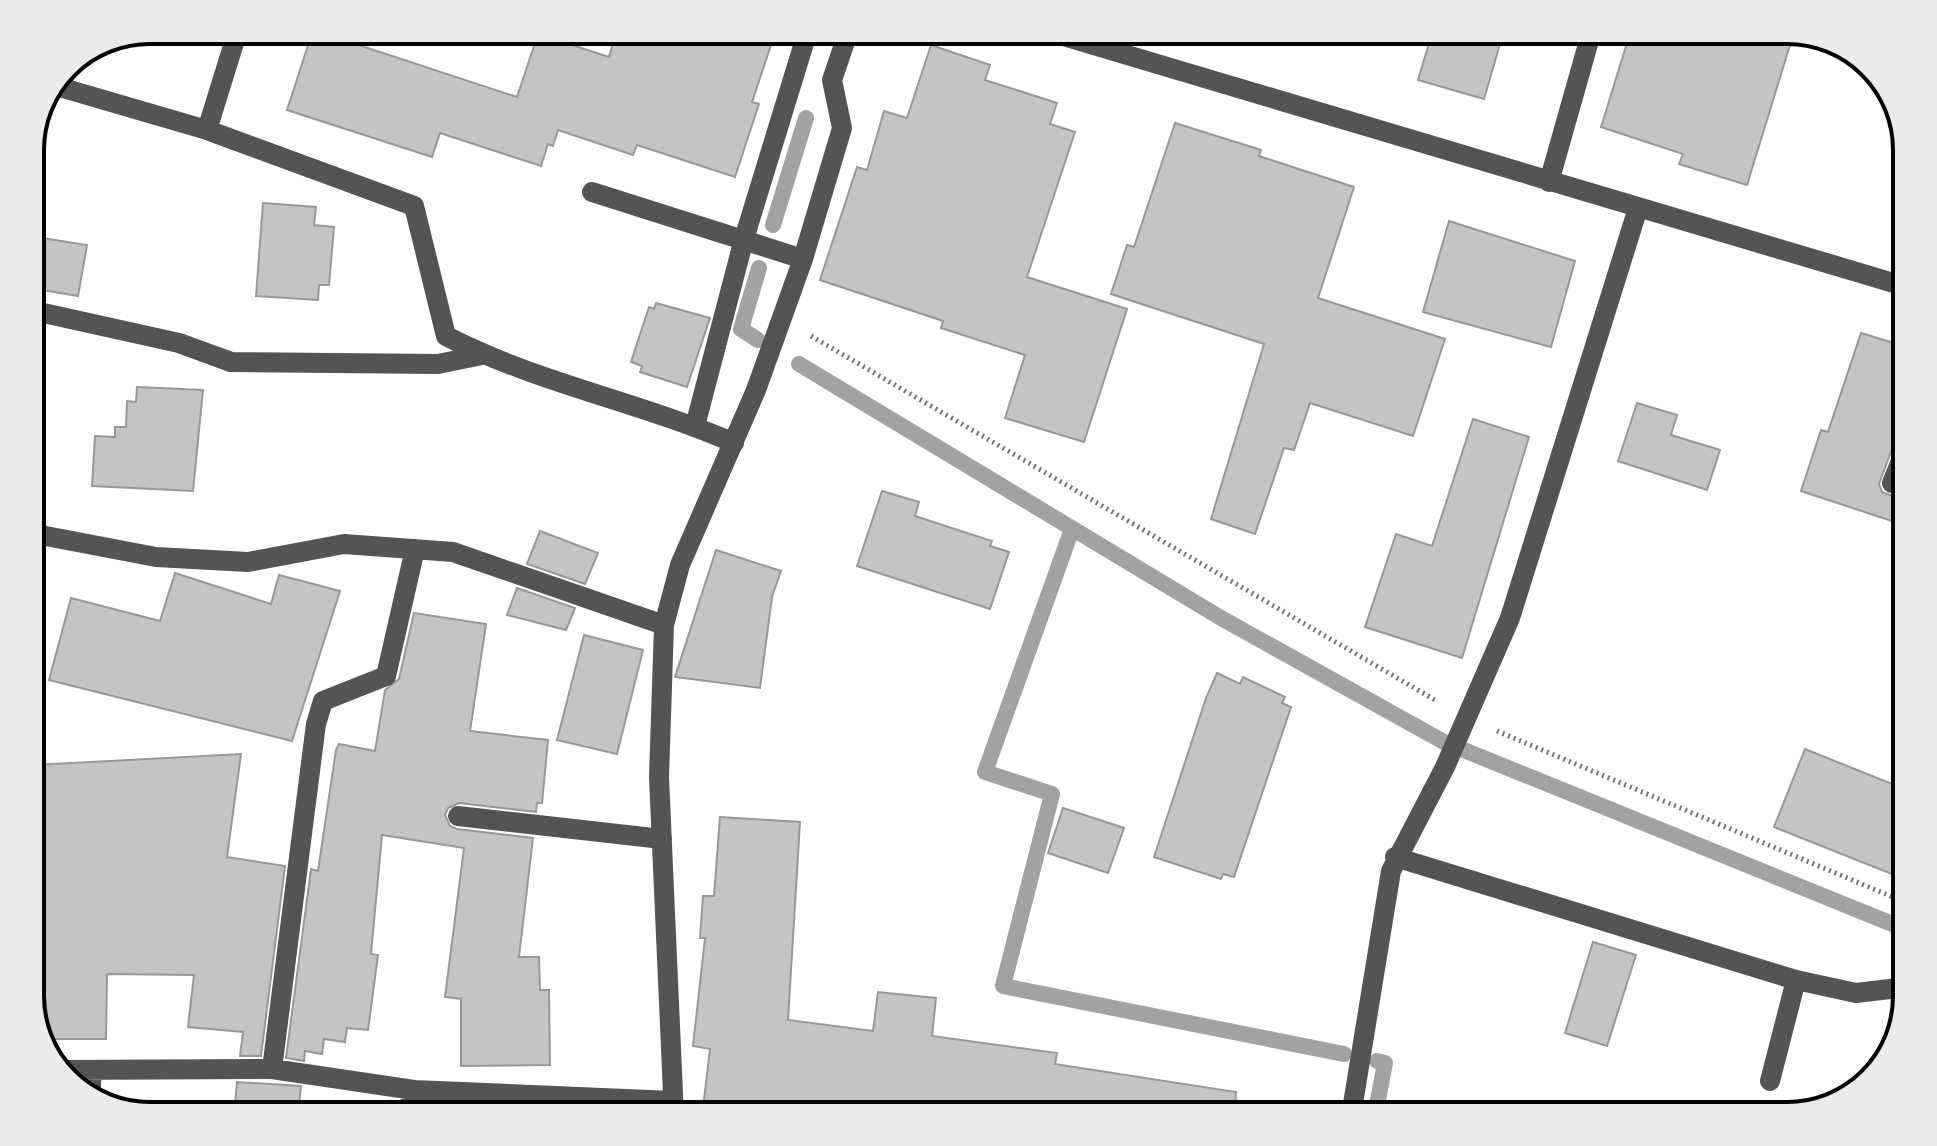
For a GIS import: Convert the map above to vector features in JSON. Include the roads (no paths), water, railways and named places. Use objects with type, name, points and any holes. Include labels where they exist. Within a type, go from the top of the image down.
[{"type":"street","points":[[207,130],[234,44]]},
{"type":"street","points":[[695,426],[744,239],[804,44]]},
{"type":"street","points":[[673,1102],[659,777],[664,625],[680,565],[734,443],[803,259],[842,128],[832,80],[844,44]]},
{"type":"street","points":[[1091,44],[1893,283]]},
{"type":"street","points":[[1549,182],[1588,44]]},
{"type":"street","points":[[64,88],[207,130],[414,206],[446,336],[482,355],[695,426],[734,443]]},
{"type":"street","points":[[592,192],[803,259]]},
{"type":"street","points":[[1353,1102],[1395,857],[1445,767],[1510,618],[1638,208]]},
{"type":"street","points":[[44,313],[179,343],[231,362],[438,364],[482,355]]},
{"type":"street","points":[[44,536],[156,557],[248,562],[344,544],[453,552],[664,625]]},
{"type":"street","points":[[272,1069],[316,724],[323,701],[386,676],[415,549]]},
{"type":"street","points":[[458,816],[662,839]]},
{"type":"street","points":[[1395,857],[1796,980],[1856,993],[1893,989]]},
{"type":"street","points":[[1770,1081],[1796,980]]},
{"type":"street","points":[[74,1070],[272,1069],[414,1090],[587,1102]]},
{"type":"street","points":[[91,1084],[92,1070]]},
{"type":"street","points":[[410,1102],[414,1090]]},
{"type":"waterway","points":[[773,225],[806,118]]},
{"type":"waterway","points":[[758,340],[741,329],[759,268]]},
{"type":"waterway","points":[[799,364],[1221,618],[1444,742],[1893,924]]},
{"type":"waterway","points":[[1072,529],[985,772],[1052,794],[1003,986],[1344,1054]]},
{"type":"waterway","points":[[1377,1061],[1385,1063],[1378,1102]]}]
